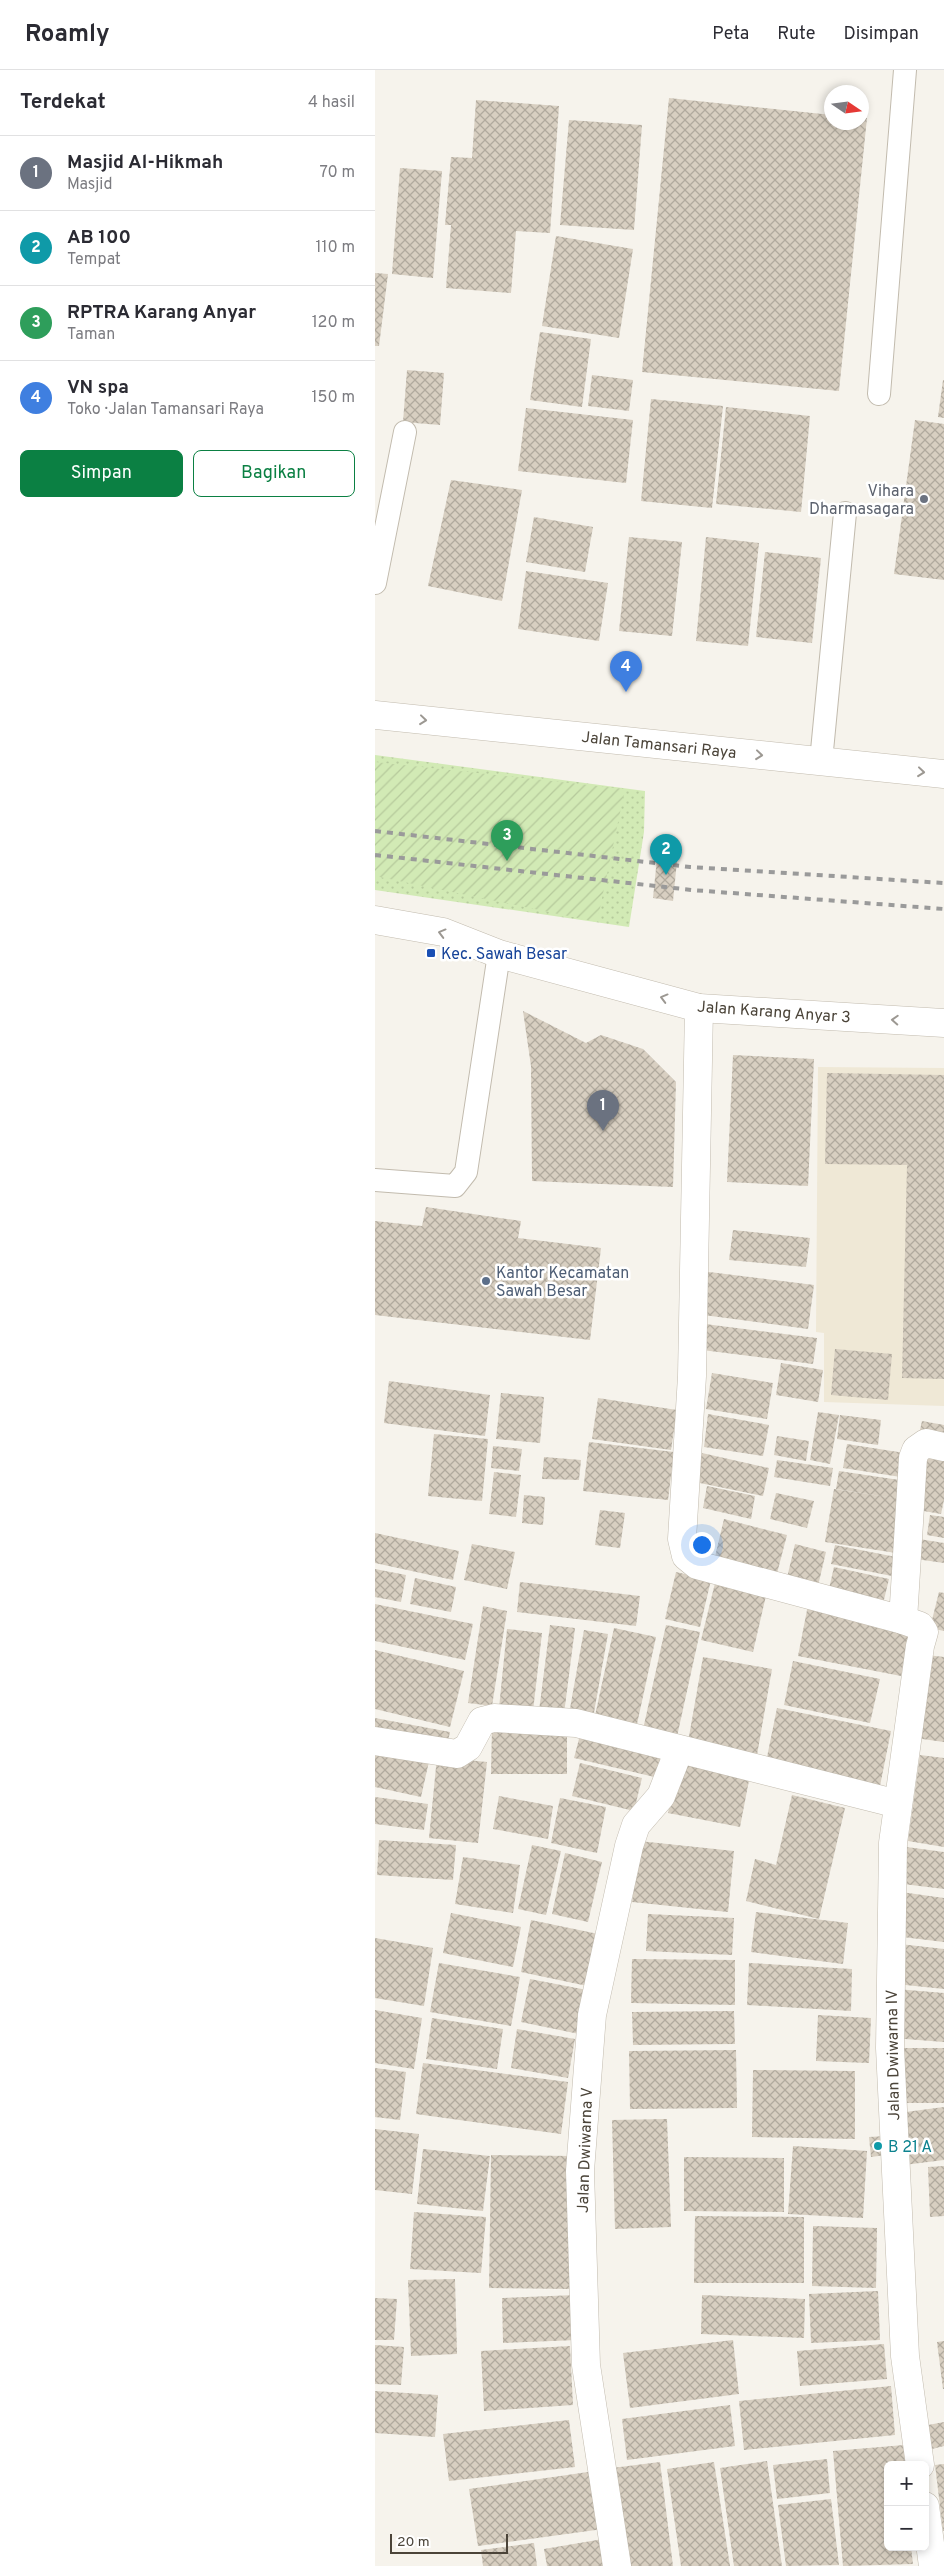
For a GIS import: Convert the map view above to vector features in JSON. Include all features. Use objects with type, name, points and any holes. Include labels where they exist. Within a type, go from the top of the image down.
[{"type":"street","name":"Jalan Tamansari Raya","points":[[375,715],[944,774]]},
{"type":"street","name":"Jalan Karang Anyar 3","points":[[375,920],[443,932],[499,954],[699,1008],[944,1022]]},
{"type":"street","points":[[699,1008],[692,1376],[681,1539],[686,1556],[697,1565],[903,1620],[913,1458],[916,1450],[926,1443],[944,1447]]},
{"type":"street","name":"Jalan Dwiwarna IV","points":[[903,1620],[920,1626],[924,1632],[920,1646],[893,1843],[890,2048],[905,2356],[919,2461]]},
{"type":"street","points":[[375,1741],[457,1754],[467,1747],[482,1721],[494,1718],[576,1723],[898,1804]]},
{"type":"street","name":"Jalan Dwiwarna V","points":[[617,2566],[586,2365],[580,2171],[590,2034],[592,2015],[629,1846],[636,1825],[661,1796],[679,1750]]},
{"type":"street","points":[[929,2536],[933,2566]]},
{"type":"lane","points":[[879,394],[905,70]]},
{"type":"lane","points":[[375,583],[405,432]]},
{"type":"lane","points":[[821,761],[845,513]]},
{"type":"lane","points":[[375,1180],[455,1186],[466,1172],[499,954]]},
{"type":"shaded area","points":[[818,1067],[944,1068],[944,1406],[824,1402],[824,1333],[816,1332]]},
{"type":"green space","points":[[375,755],[645,791],[644,832],[629,927],[375,890]]},
{"type":"green space","points":[[375,762],[625,789],[597,922],[375,876]]},
{"type":"building","points":[[669,98],[824,114],[824,130],[866,130],[839,391],[642,372]]},
{"type":"building","points":[[476,100],[559,106],[550,233],[516,231],[511,293],[446,288],[451,225],[445,225],[451,157],[472,158]]},
{"type":"building","points":[[569,120],[642,125],[634,230],[560,225]]},
{"type":"building","points":[[400,168],[442,171],[433,278],[392,274]]},
{"type":"building","points":[[556,236],[633,249],[619,338],[542,326]]},
{"type":"building","points":[[375,273],[388,274],[379,346],[375,346]]},
{"type":"building","points":[[540,332],[591,339],[582,407],[530,400]]},
{"type":"building","points":[[407,370],[444,373],[440,425],[403,422]]},
{"type":"building","points":[[592,375],[633,380],[629,411],[588,406]]},
{"type":"building","points":[[944,380],[944,418],[938,417]]},
{"type":"building","points":[[651,399],[723,406],[712,508],[641,501]]},
{"type":"building","points":[[726,407],[810,416],[801,512],[716,504]]},
{"type":"building","points":[[526,408],[633,420],[626,483],[518,471]]},
{"type":"building","name":"Vihara Dharmasagara","points":[[915,420],[944,424],[944,580],[894,574]]},
{"type":"building","points":[[451,480],[522,490],[502,601],[428,586]]},
{"type":"building","points":[[534,517],[593,527],[585,572],[526,562]]},
{"type":"building","points":[[629,537],[682,542],[672,636],[619,631]]},
{"type":"building","points":[[706,537],[759,543],[748,646],[696,641]]},
{"type":"building","points":[[765,552],[821,558],[812,643],[756,637]]},
{"type":"building","points":[[526,571],[608,583],[599,641],[518,629]]},
{"type":"building","points":[[658,848],[678,851],[673,901],[653,898]]},
{"type":"building","points":[[523,1011],[586,1043],[601,1035],[643,1049],[676,1082],[673,1187],[532,1181],[531,1066]]},
{"type":"building","points":[[733,1055],[814,1059],[808,1186],[727,1182]]},
{"type":"building","points":[[827,1073],[944,1075],[944,1379],[902,1378],[907,1165],[825,1164]]},
{"type":"building","name":"Kantor Kecamatan Sawah Besar","points":[[426,1207],[521,1221],[518,1238],[601,1248],[590,1340],[375,1315],[375,1221],[422,1226]]},
{"type":"building","points":[[733,1230],[810,1238],[806,1267],[729,1260]]},
{"type":"building","points":[[701,1271],[814,1285],[808,1329],[696,1314]]},
{"type":"building","points":[[705,1324],[817,1338],[813,1364],[702,1350]]},
{"type":"building","points":[[835,1349],[892,1354],[888,1400],[831,1395]]},
{"type":"building","points":[[781,1363],[823,1370],[818,1402],[776,1395]]},
{"type":"building","points":[[712,1373],[773,1383],[767,1419],[706,1409]]},
{"type":"building","points":[[389,1381],[490,1395],[485,1436],[384,1423]]},
{"type":"building","points":[[501,1393],[544,1397],[540,1443],[496,1439]]},
{"type":"building","points":[[598,1398],[677,1410],[671,1450],[592,1439]]},
{"type":"building","points":[[818,1412],[839,1415],[830,1464],[810,1460]]},
{"type":"building","points":[[708,1414],[769,1425],[763,1456],[704,1447]]},
{"type":"building","points":[[840,1415],[881,1420],[878,1445],[837,1439]]},
{"type":"building","points":[[922,1421],[944,1425],[944,1444],[918,1439]]},
{"type":"building","points":[[434,1434],[488,1439],[482,1501],[428,1496]]},
{"type":"building","points":[[777,1436],[809,1441],[806,1461],[774,1455]]},
{"type":"building","points":[[589,1442],[674,1452],[668,1500],[583,1491]]},
{"type":"building","points":[[847,1444],[911,1454],[907,1478],[843,1468]]},
{"type":"building","points":[[493,1446],[522,1449],[519,1471],[491,1468]]},
{"type":"building","points":[[924,1446],[944,1450],[944,1500],[941,1514],[912,1509]]},
{"type":"building","points":[[702,1453],[769,1468],[763,1496],[695,1482]]},
{"type":"building","points":[[544,1457],[581,1460],[579,1480],[542,1479]]},
{"type":"building","points":[[777,1460],[833,1468],[830,1486],[774,1477]]},
{"type":"building","points":[[839,1471],[906,1481],[896,1553],[825,1542],[834,1489],[900,1499],[836,1489]]},
{"type":"building","points":[[494,1472],[521,1475],[516,1517],[489,1514]]},
{"type":"building","points":[[707,1486],[755,1496],[751,1519],[703,1508]]},
{"type":"building","points":[[776,1493],[814,1501],[807,1528],[770,1519]]},
{"type":"building","points":[[524,1495],[545,1497],[543,1525],[522,1523]]},
{"type":"building","points":[[600,1510],[625,1513],[620,1548],[595,1545]]},
{"type":"building","points":[[930,1515],[944,1517],[944,1538],[927,1535]]},
{"type":"building","points":[[724,1519],[787,1535],[775,1581],[713,1565]]},
{"type":"building","points":[[375,1533],[459,1551],[453,1580],[375,1563]]},
{"type":"building","points":[[919,1539],[944,1543],[944,1563],[916,1559]]},
{"type":"building","points":[[472,1544],[515,1552],[507,1589],[464,1580]]},
{"type":"building","points":[[795,1544],[826,1552],[817,1590],[786,1582]]},
{"type":"building","points":[[835,1545],[896,1557],[892,1576],[831,1564]]},
{"type":"building","points":[[834,1567],[889,1579],[883,1604],[828,1593]]},
{"type":"building","points":[[375,1569],[406,1575],[401,1602],[375,1597]]},
{"type":"building","points":[[676,1572],[711,1580],[700,1627],[665,1619]]},
{"type":"building","points":[[717,1575],[768,1587],[753,1652],[701,1640]]},
{"type":"building","points":[[415,1578],[456,1587],[451,1612],[410,1604]]},
{"type":"building","points":[[520,1582],[640,1596],[636,1626],[517,1612]]},
{"type":"building","points":[[939,1592],[944,1593],[944,1631],[930,1628]]},
{"type":"building","points":[[375,1604],[473,1624],[465,1660],[375,1641]]},
{"type":"building","points":[[808,1605],[911,1625],[901,1676],[798,1656]]},
{"type":"building","points":[[483,1606],[507,1611],[492,1706],[468,1703]]},
{"type":"building","points":[[550,1625],[575,1628],[564,1714],[539,1711]]},
{"type":"building","points":[[666,1625],[700,1632],[676,1741],[642,1734]]},
{"type":"building","points":[[614,1628],[656,1637],[635,1733],[593,1725]]},
{"type":"building","points":[[507,1629],[542,1633],[533,1711],[499,1708]]},
{"type":"building","points":[[584,1630],[608,1634],[593,1718],[569,1714]]},
{"type":"building","points":[[375,1650],[464,1671],[450,1727],[375,1709]]},
{"type":"building","points":[[927,1655],[944,1657],[944,1742],[915,1738]]},
{"type":"building","points":[[703,1657],[772,1669],[757,1755],[688,1742]]},
{"type":"building","points":[[793,1661],[880,1679],[870,1723],[784,1705]]},
{"type":"building","points":[[777,1708],[891,1731],[880,1786],[766,1762]]},
{"type":"building","points":[[375,1718],[450,1732],[446,1750],[375,1736]]},
{"type":"building","points":[[492,1726],[567,1727],[567,1774],[491,1774]]},
{"type":"building","points":[[580,1735],[668,1755],[663,1779],[574,1758]]},
{"type":"building","points":[[375,1744],[430,1757],[421,1797],[375,1787]]},
{"type":"building","points":[[920,1755],[944,1758],[944,1847],[908,1841]]},
{"type":"building","points":[[679,1756],[751,1770],[740,1827],[668,1813]]},
{"type":"building","points":[[437,1757],[487,1762],[478,1843],[429,1838]]},
{"type":"building","points":[[580,1763],[642,1778],[634,1811],[572,1796]]},
{"type":"building","points":[[792,1795],[845,1808],[819,1919],[746,1901],[755,1859],[776,1865]]},
{"type":"building","points":[[499,1796],[553,1806],[548,1839],[493,1829]]},
{"type":"building","points":[[375,1797],[428,1804],[424,1830],[375,1824]]},
{"type":"building","points":[[560,1798],[606,1807],[597,1853],[551,1843]]},
{"type":"building","points":[[379,1840],[456,1845],[453,1880],[377,1875]]},
{"type":"building","points":[[639,1841],[734,1851],[728,1912],[632,1902]]},
{"type":"building","points":[[532,1845],[561,1851],[546,1915],[518,1909]]},
{"type":"building","points":[[899,1846],[944,1852],[944,1889],[895,1883]]},
{"type":"building","points":[[565,1853],[602,1862],[588,1922],[552,1914]]},
{"type":"building","points":[[463,1857],[520,1865],[513,1913],[455,1904]]},
{"type":"building","points":[[901,1892],[944,1898],[944,1942],[894,1936]]},
{"type":"building","points":[[756,1912],[848,1923],[843,1964],[751,1952]]},
{"type":"building","points":[[451,1913],[521,1927],[513,1967],[443,1953]]},
{"type":"building","points":[[648,1914],[734,1918],[732,1955],[646,1951]]},
{"type":"building","points":[[531,1920],[603,1935],[592,1987],[521,1972]]},
{"type":"building","points":[[375,1938],[433,1948],[424,2006],[375,1998]]},
{"type":"building","points":[[900,1944],[944,1949],[944,1989],[896,1984]]},
{"type":"building","points":[[632,1959],[735,1960],[735,2005],[631,2003]]},
{"type":"building","points":[[439,1963],[520,1977],[511,2026],[430,2012]]},
{"type":"building","points":[[749,1963],[852,1969],[851,2011],[747,2005]]},
{"type":"building","points":[[530,1979],[587,1990],[579,2034],[521,2022]]},
{"type":"building","points":[[896,1989],[944,1993],[944,2042],[892,2038]]},
{"type":"building","points":[[375,2010],[422,2018],[414,2069],[375,2063]]},
{"type":"building","points":[[734,2011],[735,2044],[633,2045],[632,2012]]},
{"type":"building","points":[[818,2015],[871,2018],[869,2063],[816,2061]]},
{"type":"building","points":[[432,2018],[503,2029],[497,2069],[426,2059]]},
{"type":"building","points":[[517,2029],[575,2039],[568,2078],[511,2068]]},
{"type":"building","points":[[898,2048],[944,2048],[944,2103],[898,2103]]},
{"type":"building","points":[[736,2050],[737,2108],[630,2109],[629,2051]]},
{"type":"building","points":[[423,2063],[568,2082],[561,2134],[416,2114]]},
{"type":"building","points":[[375,2068],[406,2072],[400,2120],[375,2117]]},
{"type":"building","points":[[753,2070],[855,2071],[855,2139],[752,2137]]},
{"type":"building","points":[[944,2107],[944,2160],[904,2165],[898,2113]]},
{"type":"building","points":[[667,2119],[671,2227],[615,2229],[612,2120]]},
{"type":"building","points":[[375,2129],[419,2134],[412,2194],[375,2190]]},
{"type":"building","name":"B 21 A","points":[[885,2136],[886,2155],[871,2157],[869,2137]]},
{"type":"building","points":[[793,2146],[867,2151],[863,2218],[788,2214]]},
{"type":"building","points":[[423,2149],[490,2156],[483,2211],[417,2204]]},
{"type":"building","points":[[491,2155],[574,2156],[572,2289],[489,2288]]},
{"type":"building","points":[[684,2157],[784,2158],[784,2212],[684,2211]]},
{"type":"building","points":[[944,2166],[944,2216],[930,2217],[928,2167]]},
{"type":"building","points":[[414,2212],[486,2217],[481,2273],[410,2269]]},
{"type":"building","points":[[695,2216],[804,2217],[804,2283],[694,2283]]},
{"type":"building","points":[[813,2226],[877,2228],[876,2288],[812,2286]]},
{"type":"building","points":[[455,2279],[457,2354],[411,2356],[408,2280]]},
{"type":"building","points":[[878,2291],[880,2340],[811,2343],[809,2294]]},
{"type":"building","points":[[575,2295],[577,2340],[503,2343],[502,2298]]},
{"type":"building","points":[[702,2295],[805,2299],[804,2338],[701,2334]]},
{"type":"building","points":[[375,2298],[397,2299],[394,2340],[375,2340]]},
{"type":"building","points":[[733,2340],[739,2394],[630,2408],[623,2353]]},
{"type":"building","points":[[944,2341],[944,2389],[943,2389],[937,2342]]},
{"type":"building","points":[[884,2344],[887,2379],[800,2386],[797,2351]]},
{"type":"building","points":[[375,2345],[404,2347],[401,2385],[375,2384]]},
{"type":"building","points":[[570,2346],[573,2405],[484,2411],[481,2351]]},
{"type":"building","points":[[891,2386],[895,2435],[744,2450],[739,2401]]},
{"type":"building","points":[[375,2391],[438,2395],[435,2437],[375,2433]]},
{"type":"building","points":[[730,2405],[735,2446],[627,2460],[622,2419]]},
{"type":"building","points":[[569,2420],[575,2467],[449,2481],[443,2434]]},
{"type":"building","points":[[944,2422],[944,2446],[928,2450],[923,2426]]},
{"type":"building","points":[[904,2445],[905,2461],[884,2461],[884,2551],[911,2551],[913,2564],[843,2566],[833,2451]]},
{"type":"building","points":[[827,2459],[830,2493],[777,2499],[773,2465]]},
{"type":"building","points":[[767,2461],[782,2566],[734,2566],[720,2468]]},
{"type":"building","points":[[660,2462],[673,2566],[625,2566],[612,2468]]},
{"type":"building","points":[[714,2462],[730,2566],[681,2566],[667,2469]]},
{"type":"building","points":[[944,2464],[944,2531],[943,2531],[935,2465]]},
{"type":"building","points":[[595,2471],[603,2529],[478,2546],[469,2489]]},
{"type":"building","points":[[831,2499],[839,2565],[786,2566],[778,2505]]},
{"type":"building","points":[[603,2539],[607,2566],[547,2566],[544,2549]]},
{"type":"building","points":[[534,2543],[537,2566],[483,2566],[481,2550]]},
{"type":"railway","points":[[375,831],[690,867],[944,883]]},
{"type":"railway","points":[[375,855],[692,890],[944,909]]},
{"type":"place","name":"Vihara Dharmasagara","points":[[924,499]]},
{"type":"place","name":"VN spa","points":[[626,692]]},
{"type":"place","name":"RPTRA Karang Anyar","points":[[507,861]]},
{"type":"place","name":"AB 100","points":[[666,875]]},
{"type":"place","name":"Kec. Sawah Besar","points":[[431,953]]},
{"type":"place","name":"Masjid Al-Hikmah","points":[[603,1131]]},
{"type":"place","name":"Kantor Kecamatan Sawah Besar","points":[[486,1281]]},
{"type":"place","name":"B 21 A","points":[[878,2146]]}]
